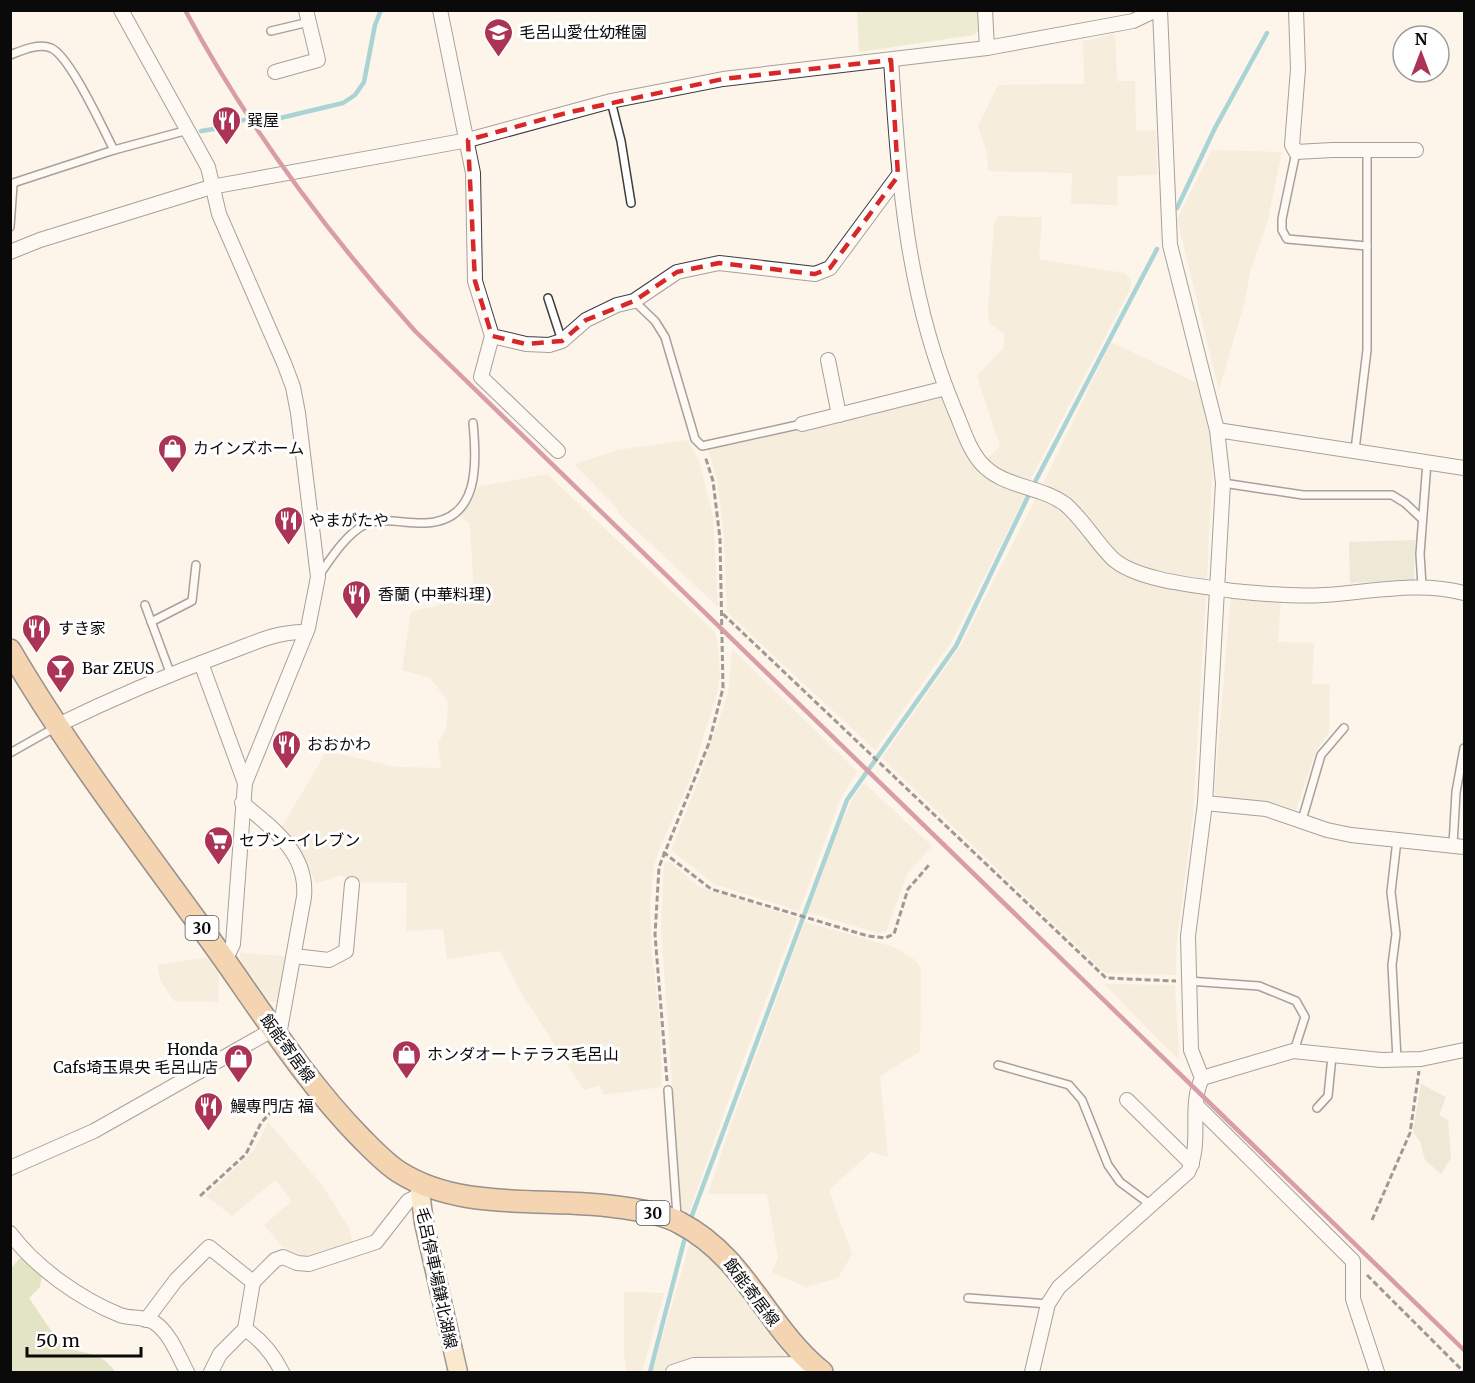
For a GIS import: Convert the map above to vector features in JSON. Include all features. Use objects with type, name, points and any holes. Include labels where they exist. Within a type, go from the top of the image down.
[{"type":"main road","name":"飯能寄居線","points":[[10,650],[16,672],[58,726],[326,1100],[383,1160],[419,1189],[477,1198],[597,1203],[648,1212],[678,1221],[709,1240],[732,1262],[789,1340],[816,1368]]},
{"type":"main road","name":"毛呂停車場鎌北湖線","points":[[419,1189],[458,1372]]},
{"type":"street","points":[[121,10],[208,167],[219,214],[293,387],[315,537],[318,576],[306,632],[245,783],[233,944],[225,961]]},
{"type":"street","points":[[440,10],[473,173],[475,281],[492,336],[481,377],[558,451]]},
{"type":"street","points":[[985,10],[987,48]]},
{"type":"street","points":[[10,252],[40,240],[211,187],[468,140],[611,101],[723,80],[987,48],[1133,21],[1158,10],[1170,245],[1217,430],[1223,483],[1205,803],[1188,936],[1191,1050],[1202,1078]]},
{"type":"street","points":[[1296,10],[1298,69],[1292,145],[1296,152],[1416,150]]},
{"type":"street","points":[[275,72],[318,60],[308,16]]},
{"type":"street","points":[[891,60],[898,176],[904,228],[922,312],[946,388],[969,444],[980,462],[996,478],[1050,495],[1065,505],[1114,560],[1151,576],[1218,589],[1303,596],[1422,586],[1464,593]]},
{"type":"street","points":[[492,336],[526,344],[549,345],[562,341],[586,320],[617,305],[634,302],[677,272],[719,263],[815,274],[830,268],[898,176]]},
{"type":"street","points":[[828,360],[840,415]]},
{"type":"street","points":[[802,424],[946,388]]},
{"type":"street","points":[[1217,430],[1464,468]]},
{"type":"street","points":[[58,726],[113,698],[201,663],[286,631],[306,632]]},
{"type":"street","points":[[201,663],[245,783]]},
{"type":"street","points":[[10,1168],[94,1131],[277,1032],[294,956],[304,897],[304,874],[298,858],[275,829],[242,803]]},
{"type":"street","points":[[1205,803],[1252,806],[1302,820],[1327,830],[1459,846]]},
{"type":"street","points":[[294,956],[329,960],[346,951],[352,884]]},
{"type":"street","points":[[1032,1372],[1048,1304],[1059,1287],[1188,1172],[1196,1149],[1196,1090],[1202,1078],[1293,1051],[1332,1056],[1421,1059],[1464,1050]]},
{"type":"street","points":[[1127,1100],[1192,1164]]},
{"type":"street","points":[[1196,1105],[1353,1261],[1353,1299],[1377,1372]]},
{"type":"street","points":[[211,1372],[220,1354],[245,1329],[253,1282],[275,1260],[283,1257],[297,1263],[309,1264],[376,1242],[419,1189]]},
{"type":"street","points":[[10,1233],[25,1253],[72,1288],[122,1316],[154,1322],[167,1335],[188,1372]]},
{"type":"street","points":[[146,1320],[176,1280],[209,1247],[253,1282]]},
{"type":"street","points":[[245,1329],[257,1337],[274,1356],[282,1372]]},
{"type":"street","points":[[673,1372],[694,1365],[816,1368]]},
{"type":"lane","points":[[270,31],[308,16]]},
{"type":"lane","points":[[10,55],[42,46],[53,48],[81,87],[114,150]]},
{"type":"lane","points":[[611,101],[621,141],[631,203]]},
{"type":"lane","points":[[10,227],[12,184],[114,150],[189,130]]},
{"type":"lane","points":[[1355,450],[1367,351],[1367,150]]},
{"type":"lane","points":[[1296,152],[1282,219],[1282,230],[1287,239],[1367,246]]},
{"type":"lane","points":[[548,298],[562,341]]},
{"type":"lane","points":[[634,302],[655,321],[665,337],[695,440],[702,446],[802,424]]},
{"type":"lane","points":[[318,576],[358,529],[368,524],[380,521],[426,523],[446,520],[461,507],[472,489],[476,472],[473,423]]},
{"type":"lane","points":[[1422,586],[1421,518],[1427,462]]},
{"type":"lane","points":[[1223,483],[1303,495],[1392,495],[1405,502],[1421,518]]},
{"type":"lane","points":[[151,621],[192,601],[196,565]]},
{"type":"lane","points":[[145,605],[171,675]]},
{"type":"lane","points":[[10,753],[58,726]]},
{"type":"lane","points":[[1302,820],[1321,755],[1344,728]]},
{"type":"lane","points":[[1459,846],[1456,792],[1464,748]]},
{"type":"lane","points":[[1397,840],[1391,892],[1396,934],[1392,965],[1397,1059]]},
{"type":"lane","points":[[1188,981],[1259,986],[1296,1001],[1305,1017],[1293,1051]]},
{"type":"lane","points":[[1317,1108],[1328,1096],[1332,1056]]},
{"type":"lane","points":[[998,1065],[1069,1085],[1082,1100],[1108,1165],[1120,1182],[1151,1205]]},
{"type":"lane","points":[[668,1090],[678,1221]]},
{"type":"lane","points":[[969,1298],[1048,1304]]},
{"type":"path","points":[[668,1090],[655,935],[656,895],[663,852],[709,742],[723,688],[720,539],[713,482],[702,446]]},
{"type":"path","points":[[723,614],[1106,978],[1188,981]]},
{"type":"path","points":[[663,852],[711,890],[868,936],[885,938],[894,934],[908,890],[929,865]]},
{"type":"path","points":[[1372,1220],[1410,1133],[1421,1059]]},
{"type":"path","points":[[200,1196],[246,1154],[261,1123],[270,1112],[292,1102],[326,1100]]},
{"type":"path","points":[[1353,1261],[1464,1372]]},
{"type":"highlighted area","points":[[891,60],[898,176],[830,268],[815,274],[719,263],[677,272],[634,301],[586,320],[562,341],[526,344],[492,336],[475,281],[468,140],[566,113],[723,79]]},
{"type":"shaded area","points":[[1115,34],[1117,81],[1135,81],[1136,131],[1156,130],[1157,175],[1117,176],[1117,205],[1071,204],[1072,173],[988,171],[987,153],[978,126],[998,85],[1084,84],[1083,41]]},
{"type":"shaded area","points":[[1212,150],[1282,152],[1268,220],[1251,269],[1244,304],[1219,390],[1177,219]]},
{"type":"shaded area","points":[[998,216],[1042,217],[1039,259],[1124,273],[1131,280],[1130,289],[1030,480],[1004,473],[993,467],[988,458],[1000,446],[977,376],[1004,347],[1004,333],[989,323],[988,310],[994,224]]},
{"type":"shaded area","points":[[1111,342],[1197,383],[1210,437],[1212,474],[1207,579],[1150,572],[1129,564],[1067,499],[1043,484]]},
{"type":"shaded area","points":[[944,394],[973,462],[986,477],[1000,487],[1027,493],[952,641],[875,750],[727,612],[724,537],[717,479],[708,449],[795,431]]},
{"type":"shaded area","points":[[688,440],[699,461],[713,516],[718,607],[618,513],[617,508],[574,464],[618,450]]},
{"type":"shaded area","points":[[547,474],[715,632],[718,645],[720,676],[717,693],[691,777],[654,866],[650,904],[652,955],[660,1023],[662,1087],[603,1095],[599,1085],[584,1090],[520,991],[500,951],[447,959],[443,929],[406,931],[407,883],[356,882],[340,875],[316,884],[305,858],[281,828],[327,751],[396,767],[441,768],[438,744],[447,725],[448,701],[430,678],[402,670],[411,612],[474,597],[470,524],[459,515],[472,501],[478,487]]},
{"type":"shaded area","points":[[1037,496],[1062,508],[1111,565],[1206,592],[1193,814],[1177,940],[1176,975],[1105,973],[882,758],[960,647]]},
{"type":"shaded area","points":[[1231,595],[1281,600],[1278,642],[1314,643],[1312,684],[1330,684],[1329,732],[1316,751],[1296,810],[1274,803],[1218,797],[1214,793]]},
{"type":"shaded area","points":[[732,649],[857,771],[840,800],[799,911],[714,884],[671,850],[699,779],[728,693]]},
{"type":"shaded area","points":[[864,783],[932,846],[907,874],[886,932],[878,933],[807,912],[834,840],[853,798]]},
{"type":"shaded area","points":[[669,861],[699,887],[797,918],[689,1212],[681,1209],[661,927],[664,863]]},
{"type":"shaded area","points":[[805,922],[894,947],[915,960],[921,969],[920,1051],[880,1076],[888,1157],[871,1152],[829,1190],[852,1254],[838,1278],[806,1287],[772,1272],[778,1258],[767,1194],[708,1194]]},
{"type":"shaded area","points":[[240,953],[285,956],[278,1002],[270,1002],[241,961]]},
{"type":"shaded area","points":[[210,957],[219,970],[218,1002],[174,1001],[160,980],[157,965]]},
{"type":"shaded area","points":[[1104,984],[1175,985],[1179,1059],[1165,1046]]},
{"type":"shaded area","points":[[268,1122],[322,1185],[349,1228],[353,1243],[315,1259],[298,1259],[280,1244],[264,1225],[292,1201],[275,1180],[232,1216],[206,1196],[255,1149]]},
{"type":"shaded area","points":[[690,1243],[721,1267],[734,1283],[785,1356],[784,1359],[700,1358],[678,1363],[660,1372],[652,1372]]},
{"type":"shaded area","points":[[624,1292],[664,1293],[642,1372],[627,1372],[624,1354]]},
{"type":"green space","points":[[857,11],[977,11],[978,31],[974,35],[859,52]]},
{"type":"green space","points":[[1415,540],[1414,580],[1350,583],[1349,542]]},
{"type":"green space","points":[[1421,1084],[1446,1097],[1439,1115],[1448,1120],[1451,1158],[1441,1174],[1425,1160],[1420,1141],[1413,1132]]},
{"type":"green space","points":[[22,1256],[42,1276],[40,1287],[29,1298],[62,1347],[92,1354],[104,1360],[115,1372],[11,1372],[11,1268]]},
{"type":"waterway","points":[[201,131],[233,126],[242,120],[272,120],[343,103],[355,95],[364,82],[375,25],[381,10]]},
{"type":"waterway","points":[[1177,208],[1215,128],[1267,33]]},
{"type":"waterway","points":[[691,1218],[847,800],[956,646],[1036,480],[1157,249]]},
{"type":"waterway","points":[[650,1372],[684,1241]]},
{"type":"railway","points":[[185,10],[235,96],[291,178],[351,256],[415,331],[1464,1350]]},
{"type":"place","name":"毛呂山愛仕幼稚園","points":[[498,58]]},
{"type":"place","name":"巽屋","points":[[226,146]]},
{"type":"place","name":"カインズホーム","points":[[172,474]]},
{"type":"place","name":"やまがたや","points":[[288,546]]},
{"type":"place","name":"香蘭 (中華料理)","points":[[357,620]]},
{"type":"place","name":"すき家","points":[[37,654]]},
{"type":"place","name":"Bar ZEUS","points":[[61,694]]},
{"type":"place","name":"おおかわ","points":[[286,770]]},
{"type":"place","name":"セブン-イレブン","points":[[218,866]]},
{"type":"place","name":"ホンダオートテラス毛呂山","points":[[406,1080]]},
{"type":"place","name":"Honda Cafs埼玉県央 毛呂山店","points":[[239,1084]]},
{"type":"place","name":"鰻専門店 福","points":[[209,1132]]}]
